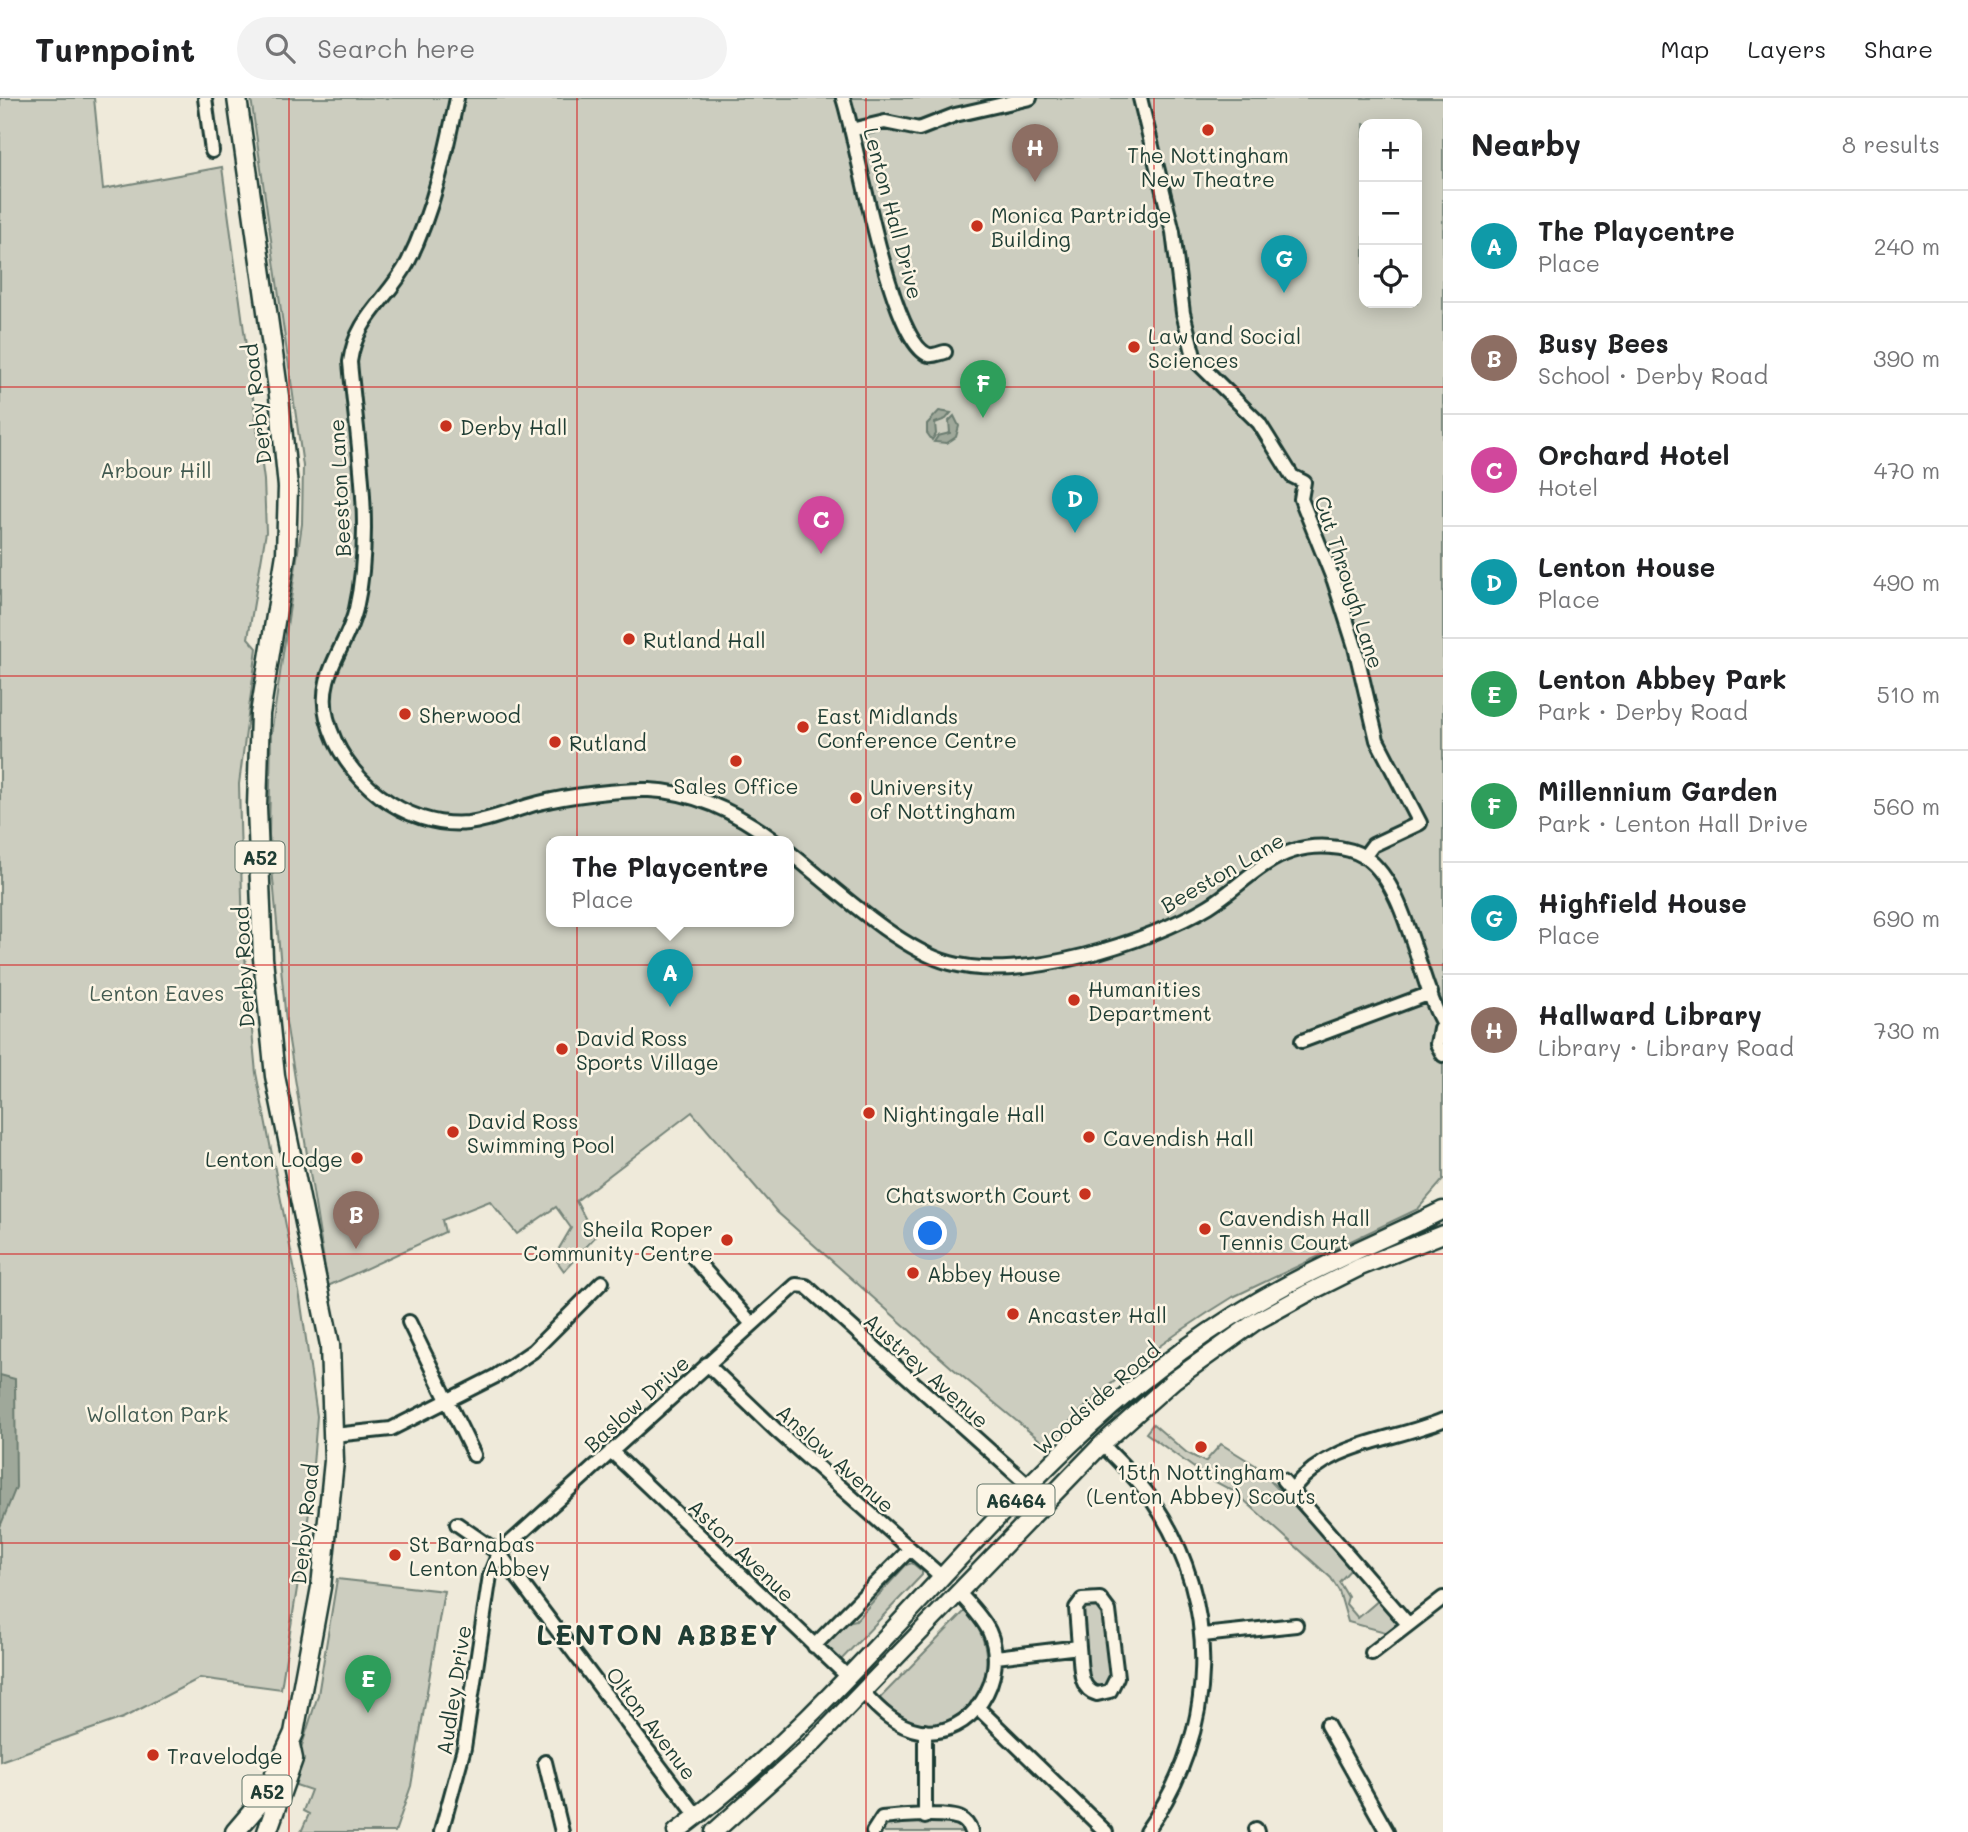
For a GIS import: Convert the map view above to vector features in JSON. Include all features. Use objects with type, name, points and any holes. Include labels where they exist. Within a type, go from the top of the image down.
[{"type":"highway","name":"Derby Road","points":[[237,98],[279,396],[288,487],[286,554],[260,714],[257,807],[263,958],[275,1076],[330,1345],[334,1435],[328,1538],[307,1672],[290,1745],[293,1759],[267,1832]]},
{"type":"highway","name":"Derby Road","points":[[235,1832],[264,1798],[282,1755],[290,1745]]},
{"type":"main road","name":"Woodside Road","points":[[676,1832],[766,1758],[1087,1428],[1163,1365],[1223,1322],[1285,1286],[1443,1210]]},
{"type":"main road","name":"Woodside Road","points":[[714,1832],[813,1742],[1102,1444],[1174,1380],[1255,1322],[1360,1266],[1443,1234]]},
{"type":"main road","points":[[1087,1428],[1102,1444]]},
{"type":"main road","points":[[942,1577],[959,1593]]},
{"type":"street","points":[[205,98],[212,151]]},
{"type":"street","name":"Beeston Lane","points":[[457,98],[440,168],[410,258],[400,276],[363,321],[352,347],[350,362],[365,543],[356,611],[324,688],[327,719],[340,752],[366,785],[388,802],[422,817],[444,822],[474,822],[542,802],[650,790],[714,803],[767,836]]},
{"type":"street","name":"Lenton Hall Drive","points":[[843,98],[891,290],[905,323],[923,351],[931,355],[945,352]]},
{"type":"street","points":[[851,130],[885,122],[919,129],[955,115],[1030,98]]},
{"type":"street","name":"Cut Through Lane","points":[[1140,98],[1172,232],[1183,313],[1195,360],[1259,423],[1292,476],[1304,481],[1301,499],[1334,581],[1355,647],[1377,740],[1420,824],[1373,845],[1364,857]]},
{"type":"street","name":"Beeston Lane","points":[[794,856],[880,924],[916,947],[952,964],[981,967],[1038,965],[1125,944],[1191,917],[1220,899],[1256,870],[1290,852],[1330,847],[1364,857]]},
{"type":"street","points":[[1364,857],[1381,875],[1394,895],[1431,993],[1441,1024],[1443,1043]]},
{"type":"street","points":[[1302,1041],[1431,993]]},
{"type":"street","points":[[1441,1024],[1437,1044],[1443,1055]]},
{"type":"street","points":[[693,1258],[752,1324]]},
{"type":"street","points":[[334,1435],[383,1432],[447,1401],[526,1357],[587,1305],[602,1282]]},
{"type":"street","name":"Baslow Drive","points":[[499,1553],[799,1284]]},
{"type":"street","name":"Austrey Avenue","points":[[799,1284],[806,1286],[1029,1486]]},
{"type":"street","points":[[409,1322],[474,1455]]},
{"type":"street","name":"Anslow Avenue","points":[[707,1364],[776,1430],[942,1577]]},
{"type":"street","points":[[1408,1624],[1288,1484],[1357,1444],[1443,1420]]},
{"type":"street","points":[[1102,1444],[1143,1488],[1174,1539],[1189,1576],[1203,1635],[1201,1699],[1188,1752],[1171,1793],[1146,1832]]},
{"type":"street","name":"Aston Avenue","points":[[611,1451],[847,1676]]},
{"type":"street","name":"Olton Avenue","points":[[457,1524],[499,1553],[697,1816]]},
{"type":"street","points":[[814,1646],[852,1611],[910,1549]]},
{"type":"street","name":"Audley Drive","points":[[441,1832],[464,1748],[490,1575],[499,1553]]},
{"type":"street","points":[[863,1692],[887,1716],[904,1726],[925,1731],[951,1728],[977,1707],[992,1682],[996,1657],[983,1620],[959,1593]]},
{"type":"street","points":[[1096,1598],[1103,1601],[1109,1611],[1117,1677],[1110,1691],[1097,1695],[1084,1685],[1079,1647],[1076,1608],[1082,1600],[1096,1598]]},
{"type":"street","points":[[1372,1653],[1443,1598]]},
{"type":"street","points":[[1203,1635],[1296,1625]]},
{"type":"street","points":[[996,1657],[1079,1647]]},
{"type":"street","points":[[977,1707],[1106,1832]]},
{"type":"street","points":[[1328,1725],[1387,1832]]},
{"type":"street","points":[[925,1731],[925,1817]]},
{"type":"street","points":[[545,1762],[562,1832]]},
{"type":"street","points":[[873,1832],[882,1818],[925,1817],[958,1818],[968,1824],[971,1832]]},
{"type":"green space","name":"Wollaton Park","points":[[0,98],[94,98],[103,189],[222,167],[264,480],[266,532],[248,638],[257,648],[239,784],[243,935],[256,1073],[300,1297],[317,1416],[309,1513],[281,1689],[200,1678],[123,1718],[0,1761]]},
{"type":"green space","name":"University of Nottingham","points":[[251,98],[1443,98],[1443,1180],[1418,1209],[1233,1297],[1184,1329],[1134,1365],[1066,1425],[1047,1446],[951,1367],[777,1212],[692,1112],[576,1201],[595,1237],[564,1271],[554,1257],[571,1228],[556,1207],[517,1234],[490,1201],[442,1220],[445,1232],[328,1286],[286,1022],[269,835],[271,735],[302,524],[303,466]]},
{"type":"green space","points":[[1153,1424],[1187,1453],[1205,1462],[1221,1444],[1255,1465],[1353,1567],[1339,1582],[1348,1597],[1346,1604],[1358,1618],[1380,1599],[1401,1623],[1389,1633],[1348,1622],[1339,1591],[1331,1578],[1235,1492],[1208,1478],[1146,1433]]},
{"type":"green space","points":[[912,1563],[922,1571],[922,1575],[842,1659],[839,1660],[823,1647],[847,1622],[856,1620],[906,1565]]},
{"type":"green space","points":[[337,1579],[444,1591],[411,1786],[395,1832],[301,1832],[309,1814],[303,1811],[311,1790],[290,1783],[318,1695]]},
{"type":"green space","points":[[1087,1603],[1104,1607],[1113,1680],[1100,1691],[1087,1683],[1081,1609]]},
{"type":"green space","points":[[965,1611],[979,1630],[986,1650],[986,1671],[981,1690],[970,1707],[955,1719],[937,1724],[910,1720],[879,1699]]},
{"type":"green space","points":[[884,1823],[955,1823],[964,1832],[878,1832]]},
{"type":"shaded area","points":[[939,411],[951,413],[946,419],[935,423],[936,434],[932,440],[927,433],[927,424]]},
{"type":"shaded area","points":[[954,416],[959,426],[956,437],[947,443],[934,442],[938,436],[950,433],[949,421]]},
{"type":"shaded area","points":[[0,1375],[15,1379],[16,1487],[0,1527]]},
{"type":"place","name":"The Nottingham New Theatre","points":[[1208,130]]},
{"type":"place","name":"Hallward Library","points":[[1035,182]]},
{"type":"place","name":"Monica Partridge Building","points":[[977,226]]},
{"type":"place","name":"Highfield House","points":[[1284,293]]},
{"type":"place","name":"Law and Social Sciences","points":[[1134,347]]},
{"type":"place","name":"Millennium Garden","points":[[983,418]]},
{"type":"place","name":"Derby Hall","points":[[446,426]]},
{"type":"place","name":"Lenton House","points":[[1075,533]]},
{"type":"place","name":"Orchard Hotel","points":[[821,554]]},
{"type":"place","name":"Rutland Hall","points":[[629,639]]},
{"type":"place","name":"Sherwood","points":[[405,714]]},
{"type":"place","name":"East Midlands Conference Centre","points":[[803,727]]},
{"type":"place","name":"Rutland","points":[[555,742]]},
{"type":"place","name":"Sales Office","points":[[736,761]]},
{"type":"place","name":"University of Nottingham","points":[[856,798]]},
{"type":"place","name":"Humanities Department","points":[[1074,1000]]},
{"type":"place","name":"The Playcentre","points":[[670,1007]]},
{"type":"place","name":"David Ross Sports Village","points":[[562,1049]]},
{"type":"place","name":"Nightingale Hall","points":[[869,1113]]},
{"type":"place","name":"David Ross Swimming Pool","points":[[453,1132]]},
{"type":"place","name":"Cavendish Hall","points":[[1089,1137]]},
{"type":"place","name":"Lenton Lodge","points":[[357,1158]]},
{"type":"place","name":"Chatsworth Court","points":[[1085,1194]]},
{"type":"place","name":"Cavendish Hall Tennis Court","points":[[1205,1229]]},
{"type":"place","name":"Sheila Roper Community Centre","points":[[727,1240]]},
{"type":"place","name":"Busy Bees","points":[[356,1249]]},
{"type":"place","name":"Abbey House","points":[[913,1273]]},
{"type":"place","name":"Ancaster Hall","points":[[1013,1314]]},
{"type":"place","name":"15th Nottingham (Lenton Abbey) Scouts","points":[[1201,1447]]},
{"type":"place","name":"St Barnabas Lenton Abbey","points":[[395,1555]]},
{"type":"place","name":"Lenton Abbey Park","points":[[368,1713]]},
{"type":"place","name":"Travelodge","points":[[153,1755]]},
{"type":"district","name":"LENTON ABBEY","points":[[658,1634]]},
{"type":"park label","name":"Arbour Hill","points":[[156,469]]},
{"type":"park label","name":"Lenton Eaves","points":[[157,992]]}]
